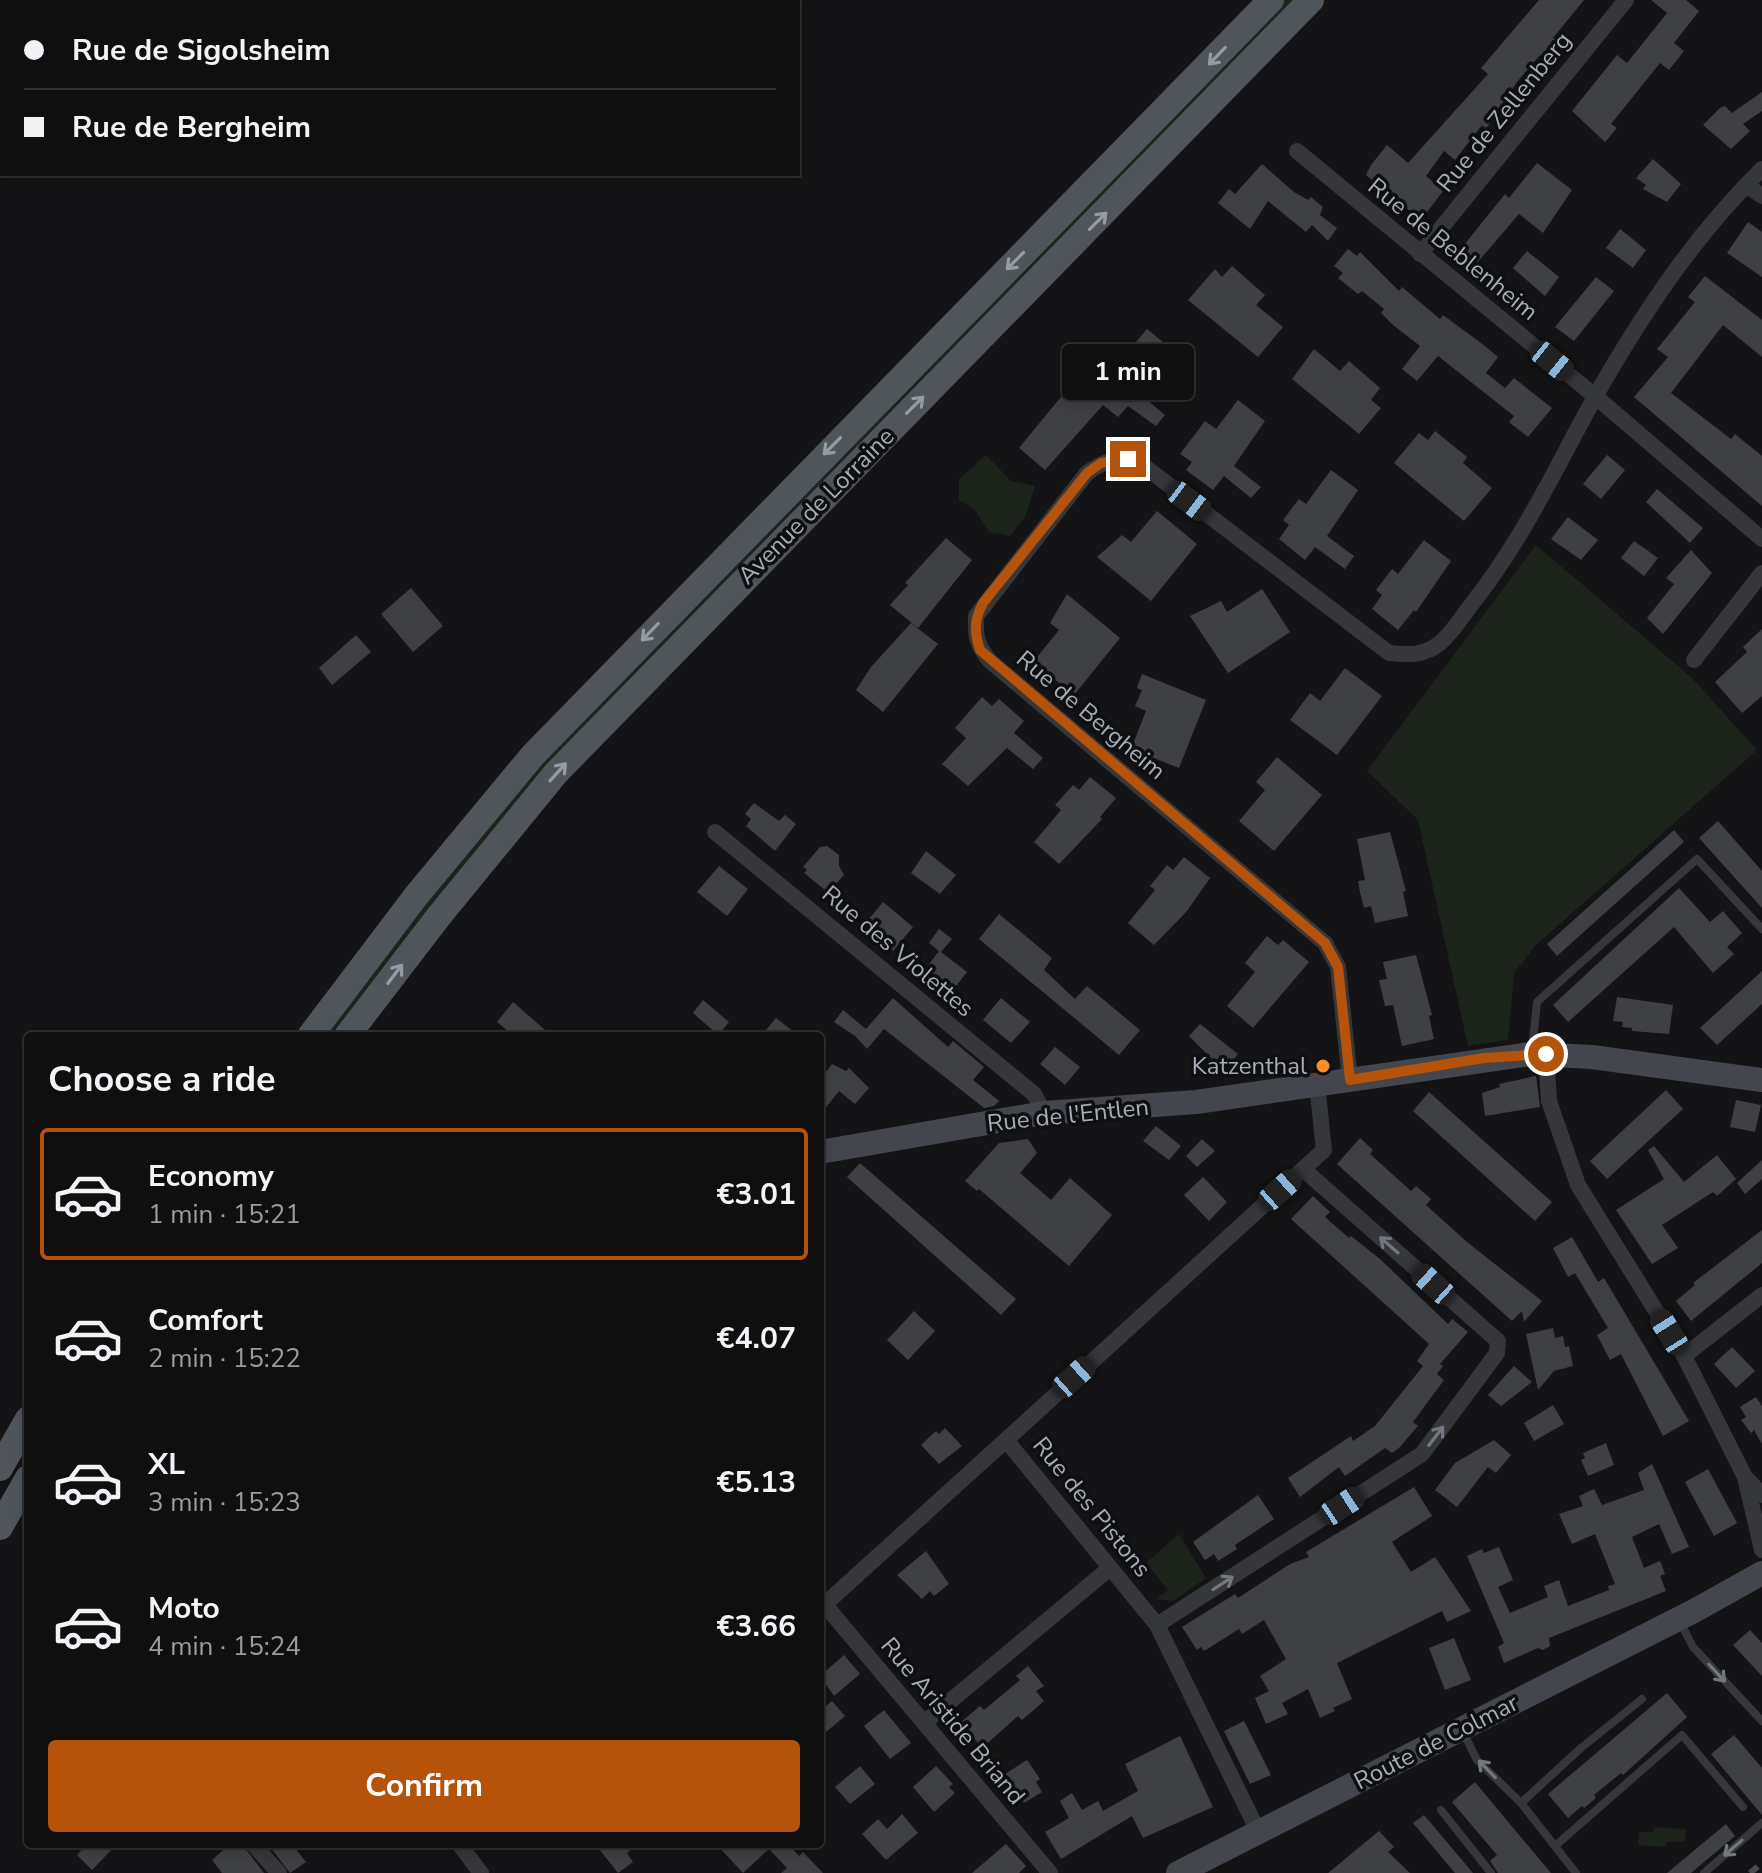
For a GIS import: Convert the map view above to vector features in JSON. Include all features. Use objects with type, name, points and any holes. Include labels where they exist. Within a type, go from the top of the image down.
[{"type":"main road","name":"Avenue de Lorraine","points":[[313,1032],[416,896],[533,755],[1271,0]]},
{"type":"main road","name":"Avenue de Lorraine","points":[[350,1032],[439,916],[556,773],[1311,0]]},
{"type":"main road","points":[[0,1468],[24,1426]]},
{"type":"main road","points":[[0,1527],[24,1485]]},
{"type":"street","name":"Rue de Zellenberg","points":[[1420,254],[1626,0]]},
{"type":"street","name":"Rue de Beblenheim","points":[[1297,151],[1596,397],[1762,539]]},
{"type":"street","points":[[1596,397],[1695,241],[1762,169]]},
{"type":"street","points":[[1746,185],[1762,196]]},
{"type":"street","name":"Rue de Bergheim","points":[[1350,1080],[1338,967],[1325,943],[990,661],[980,650],[975,635],[976,616],[1087,473],[1101,463],[1128,459],[1140,463],[1389,653],[1423,654],[1442,642],[1496,573],[1544,497],[1596,397]]},
{"type":"street","points":[[1694,660],[1762,573]]},
{"type":"street","name":"Rue des Violettes","points":[[715,832],[1034,1094],[1044,1113]]},
{"type":"street","points":[[1539,1054],[1549,1101],[1578,1185],[1684,1356],[1745,1477],[1762,1550]]},
{"type":"street","name":"Rue de l'Entlen","points":[[824,1151],[1044,1113],[1196,1102],[1539,1054],[1762,1080]]},
{"type":"street","name":"Rue des Pistons","points":[[1258,1831],[1157,1625],[1006,1440],[1324,1150],[1317,1085]]},
{"type":"street","points":[[1157,1625],[1422,1454],[1497,1353],[1498,1341],[1303,1169]]},
{"type":"street","points":[[1684,1356],[1762,1295]]},
{"type":"street","points":[[824,1600],[1006,1440]]},
{"type":"street","points":[[1745,1477],[1762,1495]]},
{"type":"street","points":[[924,1723],[1110,1568]]},
{"type":"street","name":"Route de Colmar","points":[[1178,1873],[1686,1615],[1762,1573]]},
{"type":"street","name":"Rue Aristide Briand","points":[[824,1604],[1050,1873]]},
{"type":"street","points":[[257,1848],[279,1873]]},
{"type":"street","points":[[462,1848],[481,1873]]},
{"type":"lane","points":[[1539,1054],[1537,1002],[1697,859],[1762,929]]},
{"type":"lane","points":[[1686,1615],[1693,1647],[1762,1721]]},
{"type":"lane","points":[[1521,1803],[1581,1748],[1642,1699]]},
{"type":"lane","points":[[1462,1729],[1477,1760],[1521,1803],[1576,1873]]},
{"type":"lane","points":[[1555,1846],[1682,1735],[1743,1807]]},
{"type":"lane","points":[[1441,1810],[1491,1873]]},
{"type":"lane","points":[[1704,1873],[1762,1823]]},
{"type":"shaded area","points":[[1281,0],[1297,0],[578,735],[483,841],[336,1032],[324,1032],[467,846],[558,742]]},
{"type":"shaded area","points":[[986,455],[1011,481],[1035,486],[1025,517],[1010,536],[989,532],[975,510],[959,500],[959,479]]},
{"type":"shaded area","points":[[1536,545],[1692,678],[1757,750],[1536,945],[1514,973],[1508,1040],[1468,1046],[1418,820],[1367,771]]},
{"type":"shaded area","points":[[1179,1534],[1206,1578],[1173,1601],[1157,1599],[1168,1590],[1146,1563]]},
{"type":"shaded area","points":[[1655,1827],[1686,1829],[1685,1841],[1667,1842],[1665,1847],[1638,1845],[1639,1832],[1653,1832]]},
{"type":"building","points":[[1539,0],[1584,0],[1553,38],[1558,41],[1544,58],[1540,55],[1517,82],[1486,129],[1482,125],[1455,160],[1444,151],[1426,176],[1443,191],[1421,220],[1366,175],[1371,165],[1387,145],[1408,163],[1488,74],[1481,68]]},
{"type":"building","points":[[1651,0],[1686,0],[1699,11],[1674,43],[1684,51],[1669,70],[1660,63],[1611,124],[1617,128],[1605,142],[1572,111],[1617,55],[1627,63],[1667,13]]},
{"type":"building","points":[[1762,92],[1762,111],[1743,124],[1750,131],[1731,149],[1703,125],[1720,108],[1725,106],[1732,113]]},
{"type":"building","points":[[1653,159],[1681,184],[1667,202],[1643,189],[1646,185],[1636,178]]},
{"type":"building","points":[[1537,163],[1572,190],[1543,233],[1519,214],[1477,263],[1460,250],[1505,194],[1509,198]]},
{"type":"building","points":[[1262,164],[1294,192],[1308,200],[1311,197],[1323,207],[1320,215],[1337,228],[1328,241],[1312,225],[1306,232],[1268,201],[1250,229],[1218,203],[1229,189],[1235,194]]},
{"type":"building","points":[[1748,222],[1762,232],[1762,277],[1727,253]]},
{"type":"building","points":[[1620,229],[1646,250],[1633,268],[1606,248]]},
{"type":"building","points":[[1348,249],[1357,256],[1360,252],[1399,291],[1402,287],[1440,319],[1443,315],[1498,357],[1486,373],[1505,388],[1514,378],[1552,408],[1528,437],[1509,422],[1514,416],[1438,356],[1417,381],[1402,369],[1420,346],[1381,313],[1384,309],[1362,291],[1358,294],[1338,278],[1343,273],[1334,266]]},
{"type":"building","points":[[1527,251],[1559,277],[1545,296],[1513,268]]},
{"type":"building","points":[[1232,266],[1265,295],[1256,305],[1283,327],[1258,357],[1188,300],[1215,269],[1222,277]]},
{"type":"building","points":[[1705,276],[1762,320],[1762,357],[1723,325],[1671,393],[1731,439],[1735,434],[1762,456],[1762,506],[1634,397],[1668,357],[1657,349],[1695,302],[1688,297]]},
{"type":"building","points":[[1596,277],[1614,291],[1574,341],[1555,327]]},
{"type":"building","points":[[1147,329],[1174,351],[1140,394],[1165,415],[1156,426],[1128,406],[1118,417],[1103,405],[1045,470],[1019,448],[1074,381],[1091,396]]},
{"type":"building","points":[[1314,349],[1340,371],[1349,361],[1380,388],[1371,400],[1381,408],[1359,434],[1292,379]]},
{"type":"building","points":[[1238,400],[1265,421],[1234,466],[1261,487],[1251,498],[1224,476],[1213,490],[1186,470],[1192,462],[1180,454],[1205,421],[1216,429]]},
{"type":"building","points":[[1435,431],[1467,457],[1463,463],[1492,488],[1464,521],[1394,463],[1419,433],[1428,440]]},
{"type":"building","points":[[1607,455],[1625,470],[1601,499],[1583,484]]},
{"type":"building","points":[[1331,470],[1358,490],[1327,536],[1354,556],[1345,569],[1315,547],[1305,560],[1279,539],[1289,525],[1283,520],[1299,499],[1306,504]]},
{"type":"building","points":[[1657,489],[1703,528],[1690,543],[1646,502]]},
{"type":"building","points":[[1157,511],[1197,544],[1151,601],[1097,557],[1122,535],[1131,542]]},
{"type":"building","points":[[1568,517],[1598,540],[1581,560],[1551,539]]},
{"type":"building","points":[[946,538],[972,560],[918,628],[890,605],[908,585],[905,583]]},
{"type":"building","points":[[1424,540],[1451,561],[1416,612],[1414,610],[1398,630],[1372,609],[1382,595],[1376,590],[1392,569],[1398,574]]},
{"type":"building","points":[[1634,541],[1658,558],[1644,576],[1621,558]]},
{"type":"building","points":[[1691,550],[1712,573],[1663,634],[1647,618],[1674,584],[1666,578]]},
{"type":"building","points":[[411,588],[443,626],[413,652],[381,614]]},
{"type":"building","points":[[1262,589],[1290,632],[1228,673],[1190,616],[1221,601],[1227,612]]},
{"type":"building","points":[[1067,594],[1120,638],[1074,695],[1033,662],[1059,630],[1050,623]]},
{"type":"building","points":[[911,623],[938,644],[883,712],[856,690],[871,667]]},
{"type":"building","points":[[1762,629],[1762,696],[1742,713],[1715,682],[1747,652],[1743,647]]},
{"type":"building","points":[[356,635],[371,652],[332,685],[319,668]]},
{"type":"building","points":[[1345,668],[1382,696],[1337,755],[1290,720],[1310,693],[1320,701]]},
{"type":"building","points":[[1142,674],[1206,700],[1179,768],[1131,749],[1146,711],[1135,706],[1142,690],[1137,688]]},
{"type":"building","points":[[982,697],[992,706],[999,699],[1024,721],[1014,733],[1043,758],[1033,769],[1007,748],[968,786],[942,764],[966,738],[955,728]]},
{"type":"building","points":[[1277,757],[1322,795],[1274,851],[1239,821],[1265,790],[1256,782]]},
{"type":"building","points":[[1090,777],[1116,798],[1100,817],[1102,819],[1059,864],[1034,842],[1061,810],[1055,805],[1073,785],[1079,790]]},
{"type":"building","points":[[754,803],[779,821],[785,815],[796,824],[775,851],[746,826],[751,819],[745,814]]},
{"type":"building","points":[[1718,821],[1762,871],[1762,908],[1699,838]]},
{"type":"building","points":[[1674,830],[1684,842],[1557,956],[1547,944]]},
{"type":"building","points":[[1390,832],[1406,891],[1403,892],[1408,916],[1375,923],[1371,906],[1364,908],[1360,892],[1358,881],[1365,880],[1357,839]]},
{"type":"building","points":[[827,846],[839,855],[839,866],[844,875],[832,888],[829,885],[825,890],[804,873],[807,870],[803,867],[820,847]]},
{"type":"building","points":[[926,851],[956,875],[940,894],[911,873]]},
{"type":"building","points":[[1184,857],[1210,878],[1187,911],[1154,945],[1128,923],[1155,890],[1150,886],[1167,865],[1173,870]]},
{"type":"building","points":[[719,866],[748,889],[727,916],[697,892]]},
{"type":"building","points":[[1679,888],[1710,922],[1723,911],[1742,933],[1727,947],[1734,954],[1713,973],[1674,927],[1568,1022],[1553,1005]]},
{"type":"building","points":[[883,902],[913,927],[893,951],[864,925]]},
{"type":"building","points":[[999,914],[1052,958],[1044,970],[1075,999],[1087,986],[1140,1030],[1119,1055],[979,939]]},
{"type":"building","points":[[939,929],[952,939],[941,952],[967,972],[953,990],[926,968],[939,951],[929,943]]},
{"type":"building","points":[[1267,936],[1278,945],[1283,940],[1309,962],[1253,1028],[1227,1006],[1255,972],[1245,963]]},
{"type":"building","points":[[1416,955],[1432,1015],[1429,1016],[1434,1039],[1402,1046],[1393,1005],[1385,1006],[1379,980],[1387,979],[1383,962]]},
{"type":"building","points":[[1762,971],[1762,1004],[1717,1045],[1700,1028]]},
{"type":"building","points":[[1617,997],[1673,1005],[1669,1034],[1632,1031],[1632,1028],[1622,1027],[1623,1022],[1613,1021]]},
{"type":"building","points":[[893,998],[948,1047],[953,1041],[984,1067],[973,1080],[999,1101],[994,1106],[984,1108],[884,1029],[867,1049],[855,1036],[834,1022],[843,1010],[866,1029]]},
{"type":"building","points":[[1001,998],[1030,1022],[1011,1043],[983,1020]]},
{"type":"building","points":[[703,1000],[729,1022],[721,1032],[715,1032],[693,1013]]},
{"type":"building","points":[[513,1002],[547,1032],[509,1032],[497,1022]]},
{"type":"building","points":[[776,1018],[794,1032],[764,1032]]},
{"type":"building","points":[[1200,1024],[1238,1054],[1224,1071],[1189,1036]]},
{"type":"building","points":[[1055,1047],[1080,1067],[1065,1085],[1040,1064]]},
{"type":"building","points":[[832,1064],[846,1071],[849,1068],[869,1088],[855,1104],[839,1091],[824,1110],[824,1075]]},
{"type":"building","points":[[1536,1076],[1540,1107],[1485,1116],[1482,1093],[1500,1087],[1499,1084]]},
{"type":"building","points":[[1666,1090],[1683,1109],[1607,1179],[1590,1161]]},
{"type":"building","points":[[1429,1092],[1552,1202],[1535,1221],[1413,1111]]},
{"type":"building","points":[[1736,1100],[1761,1105],[1755,1132],[1730,1127]]},
{"type":"building","points":[[1156,1126],[1181,1146],[1169,1160],[1143,1141]]},
{"type":"building","points":[[1360,1138],[1373,1150],[1370,1154],[1411,1191],[1416,1186],[1431,1199],[1426,1205],[1467,1242],[1542,1301],[1524,1322],[1522,1311],[1512,1321],[1337,1164]]},
{"type":"building","points":[[1028,1139],[1037,1153],[1020,1173],[1051,1200],[1070,1178],[1112,1215],[1069,1266],[979,1189],[977,1191],[965,1181],[999,1143]]},
{"type":"building","points":[[1202,1139],[1215,1151],[1197,1167],[1186,1156]]},
{"type":"building","points":[[1654,1146],[1684,1182],[1717,1155],[1736,1179],[1717,1196],[1713,1192],[1662,1225],[1678,1248],[1652,1264],[1616,1210],[1664,1179],[1648,1150]]},
{"type":"building","points":[[1762,1160],[1762,1179],[1745,1194],[1737,1183]]},
{"type":"building","points":[[860,1163],[1016,1299],[1001,1315],[847,1177]]},
{"type":"building","points":[[1203,1177],[1227,1202],[1209,1221],[1184,1195]]},
{"type":"building","points":[[1313,1196],[1330,1212],[1325,1217],[1380,1259],[1448,1324],[1452,1319],[1468,1332],[1440,1364],[1443,1366],[1437,1374],[1444,1380],[1413,1422],[1418,1426],[1399,1448],[1392,1453],[1385,1448],[1345,1476],[1339,1467],[1300,1497],[1288,1478],[1351,1436],[1353,1441],[1375,1426],[1423,1366],[1417,1361],[1429,1344],[1291,1219]]},
{"type":"building","points":[[1762,1230],[1762,1263],[1691,1321],[1676,1301],[1695,1285],[1693,1283]]},
{"type":"building","points":[[1572,1237],[1598,1282],[1604,1278],[1689,1421],[1663,1436],[1621,1354],[1610,1360],[1597,1335],[1608,1328],[1575,1273],[1568,1277],[1553,1248]]},
{"type":"building","points":[[914,1311],[935,1331],[908,1360],[887,1340]]},
{"type":"building","points":[[1553,1328],[1555,1338],[1563,1336],[1565,1347],[1569,1346],[1573,1366],[1554,1371],[1538,1390],[1526,1334]]},
{"type":"building","points":[[1732,1347],[1755,1371],[1736,1388],[1714,1364]]},
{"type":"building","points":[[1514,1366],[1532,1382],[1501,1406],[1488,1395]]},
{"type":"building","points":[[1756,1397],[1762,1406],[1762,1444],[1754,1430],[1751,1433],[1741,1420],[1746,1417],[1740,1407]]},
{"type":"building","points":[[1553,1405],[1564,1424],[1534,1441],[1524,1423]]},
{"type":"building","points":[[945,1428],[962,1446],[939,1464],[921,1445],[936,1431],[939,1434]]},
{"type":"building","points":[[1494,1440],[1511,1455],[1496,1473],[1488,1467],[1457,1507],[1435,1490],[1455,1463]]},
{"type":"building","points":[[1606,1443],[1614,1465],[1588,1476],[1581,1460],[1585,1458],[1583,1453]]},
{"type":"building","points":[[1652,1464],[1689,1547],[1672,1554],[1659,1524],[1632,1537],[1644,1568],[1660,1561],[1665,1574],[1660,1576],[1666,1591],[1549,1638],[1550,1646],[1543,1650],[1538,1648],[1504,1663],[1498,1647],[1504,1643],[1467,1556],[1482,1549],[1484,1553],[1499,1547],[1513,1580],[1498,1587],[1510,1613],[1548,1597],[1544,1586],[1559,1580],[1568,1606],[1609,1590],[1608,1586],[1615,1584],[1595,1534],[1572,1544],[1559,1514],[1583,1506],[1579,1496],[1594,1489],[1602,1505],[1644,1490],[1638,1473]]},
{"type":"building","points":[[1708,1469],[1737,1523],[1714,1536],[1685,1482]]},
{"type":"building","points":[[1414,1487],[1432,1516],[1392,1542],[1411,1572],[1435,1557],[1471,1611],[1447,1622],[1442,1611],[1337,1663],[1352,1699],[1333,1708],[1335,1711],[1320,1718],[1308,1689],[1282,1703],[1288,1714],[1266,1724],[1255,1698],[1269,1691],[1260,1676],[1286,1659],[1264,1620],[1242,1634],[1239,1629],[1204,1651],[1201,1647],[1197,1650],[1182,1627],[1235,1594],[1238,1598],[1290,1564],[1309,1557],[1306,1552]]},
{"type":"building","points":[[1258,1495],[1274,1519],[1235,1545],[1237,1549],[1218,1561],[1214,1554],[1205,1560],[1193,1542]]},
{"type":"building","points":[[926,1551],[949,1584],[934,1596],[930,1591],[922,1599],[897,1575]]},
{"type":"building","points":[[1750,1630],[1762,1643],[1762,1676],[1733,1645]]},
{"type":"building","points":[[1454,1638],[1471,1680],[1445,1690],[1429,1648]]},
{"type":"building","points":[[844,1655],[860,1674],[834,1696],[824,1682],[824,1672]]},
{"type":"building","points":[[1028,1666],[1044,1686],[1036,1691],[1044,1701],[1022,1720],[1018,1716],[982,1748],[961,1722],[980,1706],[984,1710],[1020,1680],[1016,1676]]},
{"type":"building","points":[[1667,1693],[1687,1717],[1623,1775],[1621,1773],[1594,1795],[1596,1798],[1568,1818],[1548,1794]]},
{"type":"building","points":[[832,1701],[845,1716],[824,1734],[824,1708]]},
{"type":"building","points":[[884,1710],[911,1743],[890,1759],[864,1726]]},
{"type":"building","points":[[1244,1721],[1271,1775],[1250,1784],[1224,1731]]},
{"type":"building","points":[[1734,1735],[1762,1768],[1762,1815],[1711,1754]]},
{"type":"building","points":[[1180,1736],[1213,1807],[1143,1838],[1132,1816],[1061,1859],[1045,1832],[1069,1818],[1060,1801],[1072,1793],[1082,1810],[1098,1801],[1103,1811],[1138,1791],[1125,1764]]},
{"type":"building","points":[[1027,1760],[1040,1779],[1036,1782],[1042,1792],[1024,1803],[1005,1774]]},
{"type":"building","points":[[860,1766],[875,1784],[850,1804],[835,1787]]},
{"type":"building","points":[[936,1766],[953,1784],[949,1787],[955,1793],[934,1812],[913,1787]]},
{"type":"building","points":[[1475,1782],[1551,1873],[1498,1873],[1490,1861],[1497,1855],[1452,1802]]},
{"type":"building","points":[[902,1814],[918,1833],[886,1860],[862,1834],[878,1819],[887,1829]]},
{"type":"building","points":[[1424,1815],[1473,1873],[1455,1873],[1413,1823]]},
{"type":"building","points":[[1726,1824],[1735,1836],[1691,1873],[1667,1873]]},
{"type":"building","points":[[1379,1831],[1394,1847],[1388,1852],[1410,1873],[1328,1873]]},
{"type":"building","points":[[1006,1844],[1026,1866],[1019,1873],[972,1873]]},
{"type":"building","points":[[83,1848],[113,1848],[92,1870],[77,1855]]},
{"type":"building","points":[[226,1848],[245,1848],[264,1873],[222,1873],[212,1860]]},
{"type":"building","points":[[271,1848],[295,1848],[306,1862],[290,1873]]},
{"type":"building","points":[[598,1848],[633,1848],[627,1853],[633,1862],[618,1873]]},
{"type":"building","points":[[720,1848],[792,1848],[799,1856],[803,1852],[823,1873],[781,1873],[787,1868],[769,1849],[743,1873]]},
{"type":"railway","points":[[1750,1873],[1762,1863]]},
{"type":"place","name":"Katzenthal","points":[[1323,1066]]},
{"type":"route","points":[[1128,459],[1101,463],[1087,473],[983,603],[976,616],[975,635],[980,650],[1325,943],[1338,967],[1350,1080],[1484,1058],[1546,1054]]}]
